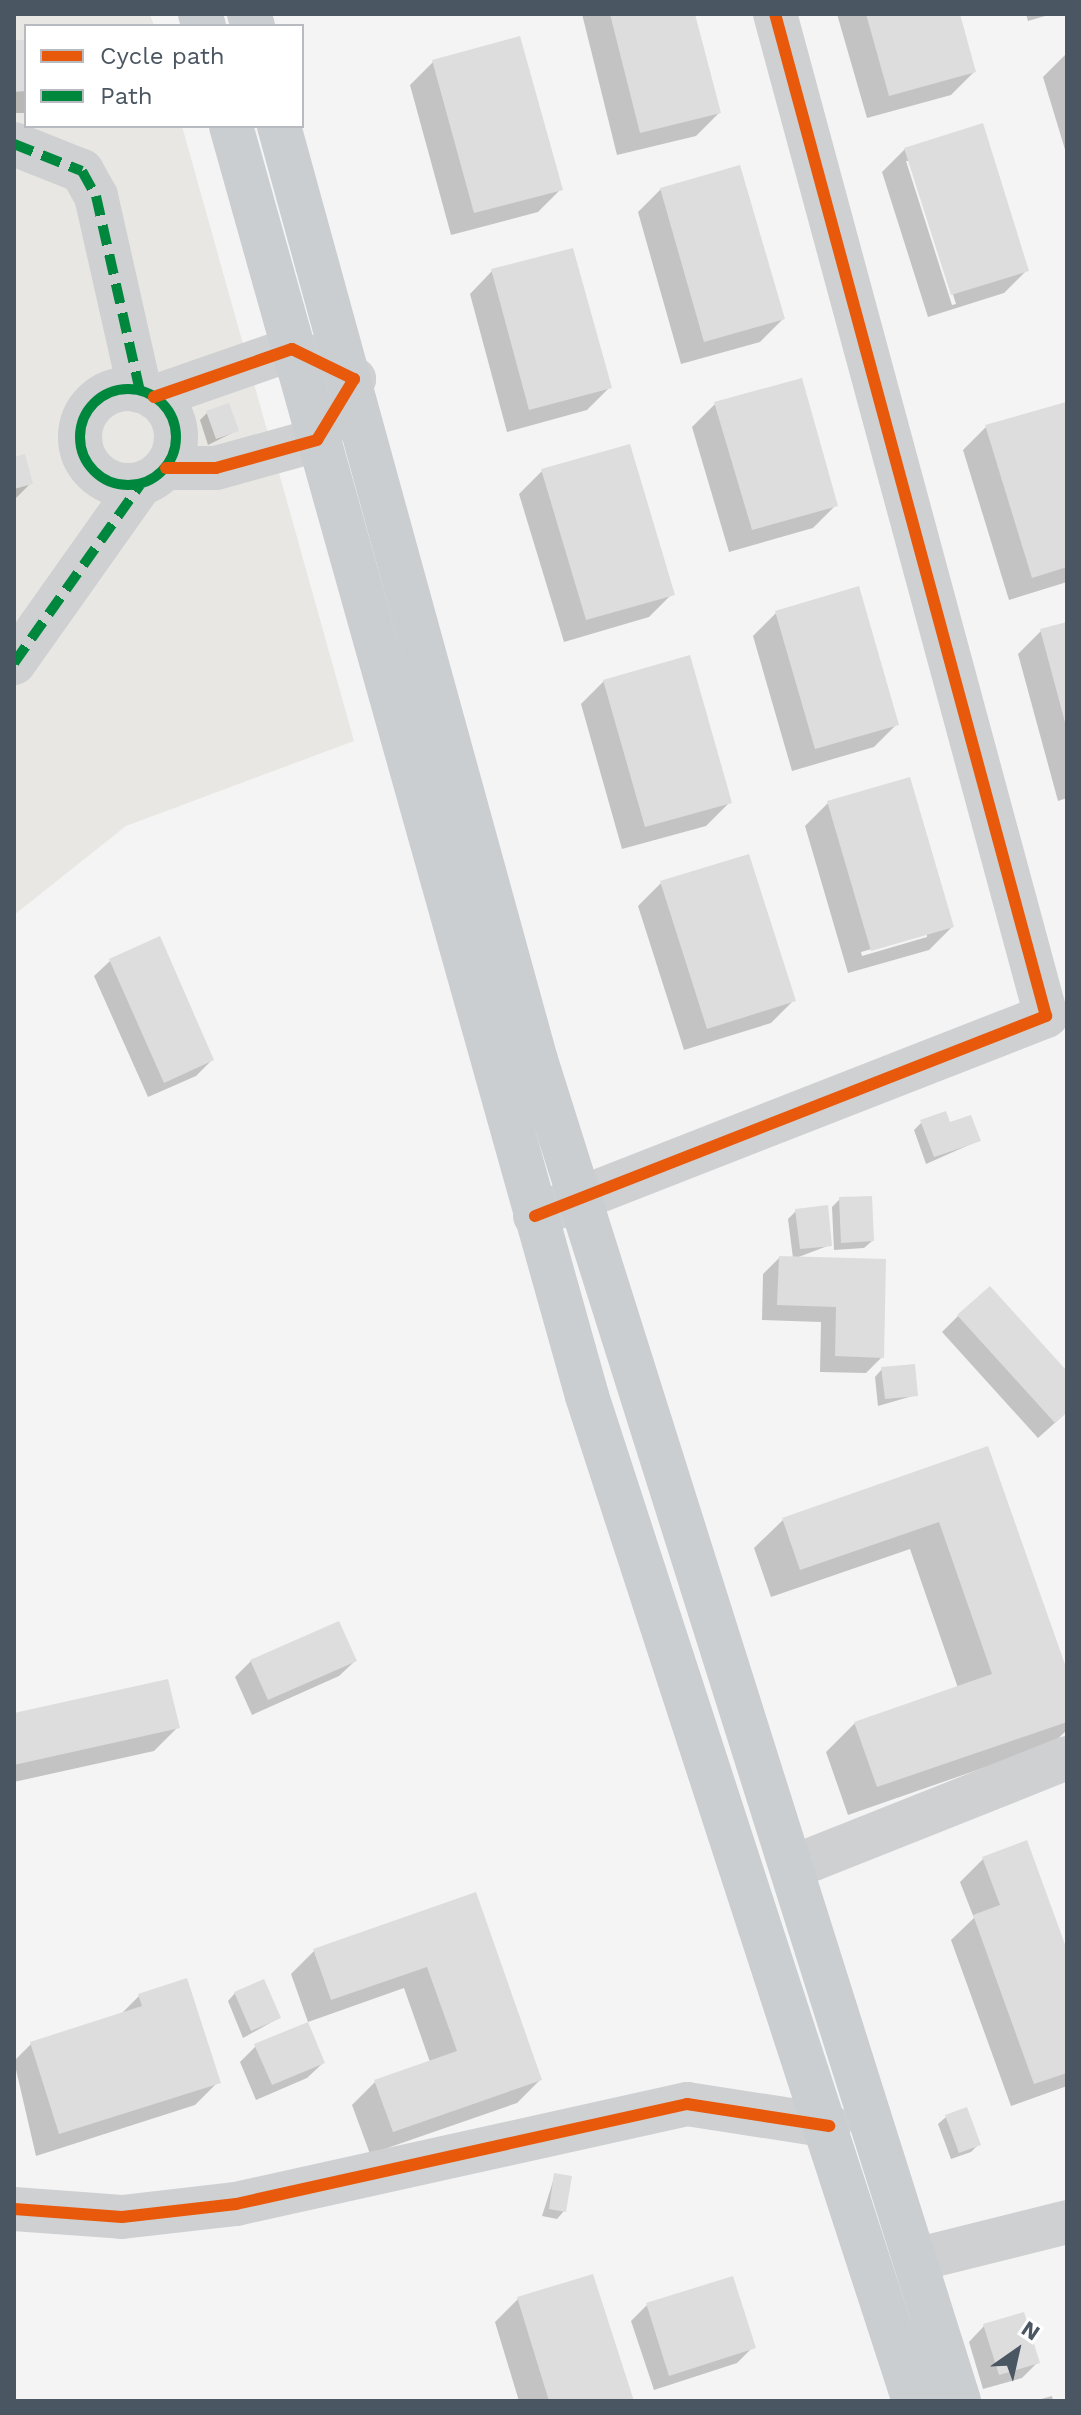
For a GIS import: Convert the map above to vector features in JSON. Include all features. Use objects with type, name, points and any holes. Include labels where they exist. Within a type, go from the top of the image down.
[{"type":"main road","points":[[232,128],[535,1216],[829,2126],[912,2400]]},
{"type":"main road","points":[[280,128],[354,379],[579,1199],[793,1867],[959,2401]]},
{"type":"street","points":[[535,1216],[1046,1016],[775,14]]},
{"type":"street","points":[[14,144],[82,171],[96,196],[147,394],[174,422],[153,476],[14,663]]},
{"type":"street","points":[[292,349],[354,379],[317,440],[216,468],[153,476],[94,473],[80,429],[109,393],[147,394],[292,349]]},
{"type":"street","points":[[793,1867],[1067,1758]]},
{"type":"street","points":[[14,2209],[122,2217],[236,2204],[687,2104],[829,2126]]},
{"type":"street","points":[[915,2260],[1067,2222]]},
{"type":"shaded area","points":[[14,14],[150,14],[153,24],[24,24],[24,128],[183,128],[354,741],[126,826],[14,915]]},
{"type":"building","points":[[610,14],[695,14],[721,113],[640,133]]},
{"type":"building","points":[[866,14],[960,14],[976,72],[889,96]]},
{"type":"building","points":[[520,36],[563,190],[474,213],[432,60]]},
{"type":"building","points":[[14,40],[24,40],[24,91],[14,92]]},
{"type":"building","points":[[983,123],[1029,271],[951,295],[904,148]]},
{"type":"building","points":[[740,165],[785,319],[704,342],[660,188]]},
{"type":"building","points":[[573,248],[612,388],[529,410],[491,269]]},
{"type":"building","points":[[802,378],[838,506],[752,530],[714,402]]},
{"type":"building","points":[[1066,402],[1067,567],[1032,578],[985,425]]},
{"type":"building","points":[[229,403],[239,431],[216,439],[206,411]]},
{"type":"building","points":[[630,444],[675,595],[586,620],[541,469]]},
{"type":"building","points":[[25,454],[33,484],[14,489],[14,457]]},
{"type":"building","points":[[859,586],[899,725],[815,749],[775,611]]},
{"type":"building","points":[[1067,622],[1067,725],[1066,726],[1040,629]]},
{"type":"building","points":[[690,655],[732,803],[645,827],[603,680]]},
{"type":"building","points":[[910,777],[954,927],[871,951],[827,801]]},
{"type":"building","points":[[749,854],[796,1001],[707,1029],[660,881]]},
{"type":"building","points":[[160,936],[214,1060],[164,1083],[109,959]]},
{"type":"building","points":[[946,1111],[950,1122],[971,1115],[981,1141],[934,1157],[920,1120]]},
{"type":"building","points":[[872,1196],[874,1241],[841,1243],[839,1197]]},
{"type":"building","points":[[828,1205],[832,1246],[800,1249],[795,1209]]},
{"type":"building","points":[[779,1256],[886,1259],[884,1358],[835,1356],[836,1307],[777,1305]]},
{"type":"building","points":[[990,1286],[1067,1371],[1067,1412],[1055,1423],[957,1315]]},
{"type":"building","points":[[915,1364],[918,1396],[885,1399],[881,1367]]},
{"type":"building","points":[[988,1446],[1067,1670],[1067,1722],[877,1787],[854,1722],[992,1674],[939,1522],[800,1570],[782,1518]]},
{"type":"building","points":[[339,1621],[357,1661],[268,1700],[250,1660]]},
{"type":"building","points":[[168,1679],[180,1728],[14,1765],[14,1713]]},
{"type":"building","points":[[1027,1840],[1067,1950],[1067,2073],[1034,2084],[973,1915],[1000,1905],[982,1857]]},
{"type":"building","points":[[476,1892],[542,2080],[393,2132],[374,2080],[457,2051],[427,1967],[331,2000],[313,1949]]},
{"type":"building","points":[[187,1978],[221,2083],[59,2134],[30,2042],[142,2006],[138,1994]]},
{"type":"building","points":[[264,1979],[281,2018],[251,2031],[234,1992]]},
{"type":"building","points":[[308,2022],[325,2063],[272,2085],[254,2044]]},
{"type":"building","points":[[967,2107],[981,2145],[959,2153],[945,2115]]},
{"type":"building","points":[[554,2173],[572,2176],[566,2212],[549,2209]]},
{"type":"building","points":[[593,2274],[634,2401],[549,2401],[517,2297]]},
{"type":"building","points":[[733,2276],[756,2348],[669,2376],[646,2303]]},
{"type":"building","points":[[1024,2312],[1040,2363],[999,2375],[983,2324]]},
{"type":"marked path","points":[[14,144],[82,171],[96,196],[140,391]]},
{"type":"marked path","points":[[128,389],[146,393],[162,403],[172,419],[176,437],[172,455],[162,471],[146,481],[128,485],[110,481],[94,471],[84,455],[80,437],[84,419],[94,403],[110,393],[128,389]]},
{"type":"marked path","points":[[14,663],[140,485]]},
{"type":"cycle path","points":[[535,1216],[1046,1016],[775,14]]},
{"type":"cycle path","points":[[154,397],[292,349],[354,379],[317,440],[216,468],[166,468]]},
{"type":"cycle path","points":[[14,2209],[122,2217],[236,2204],[687,2104],[829,2126]]}]
